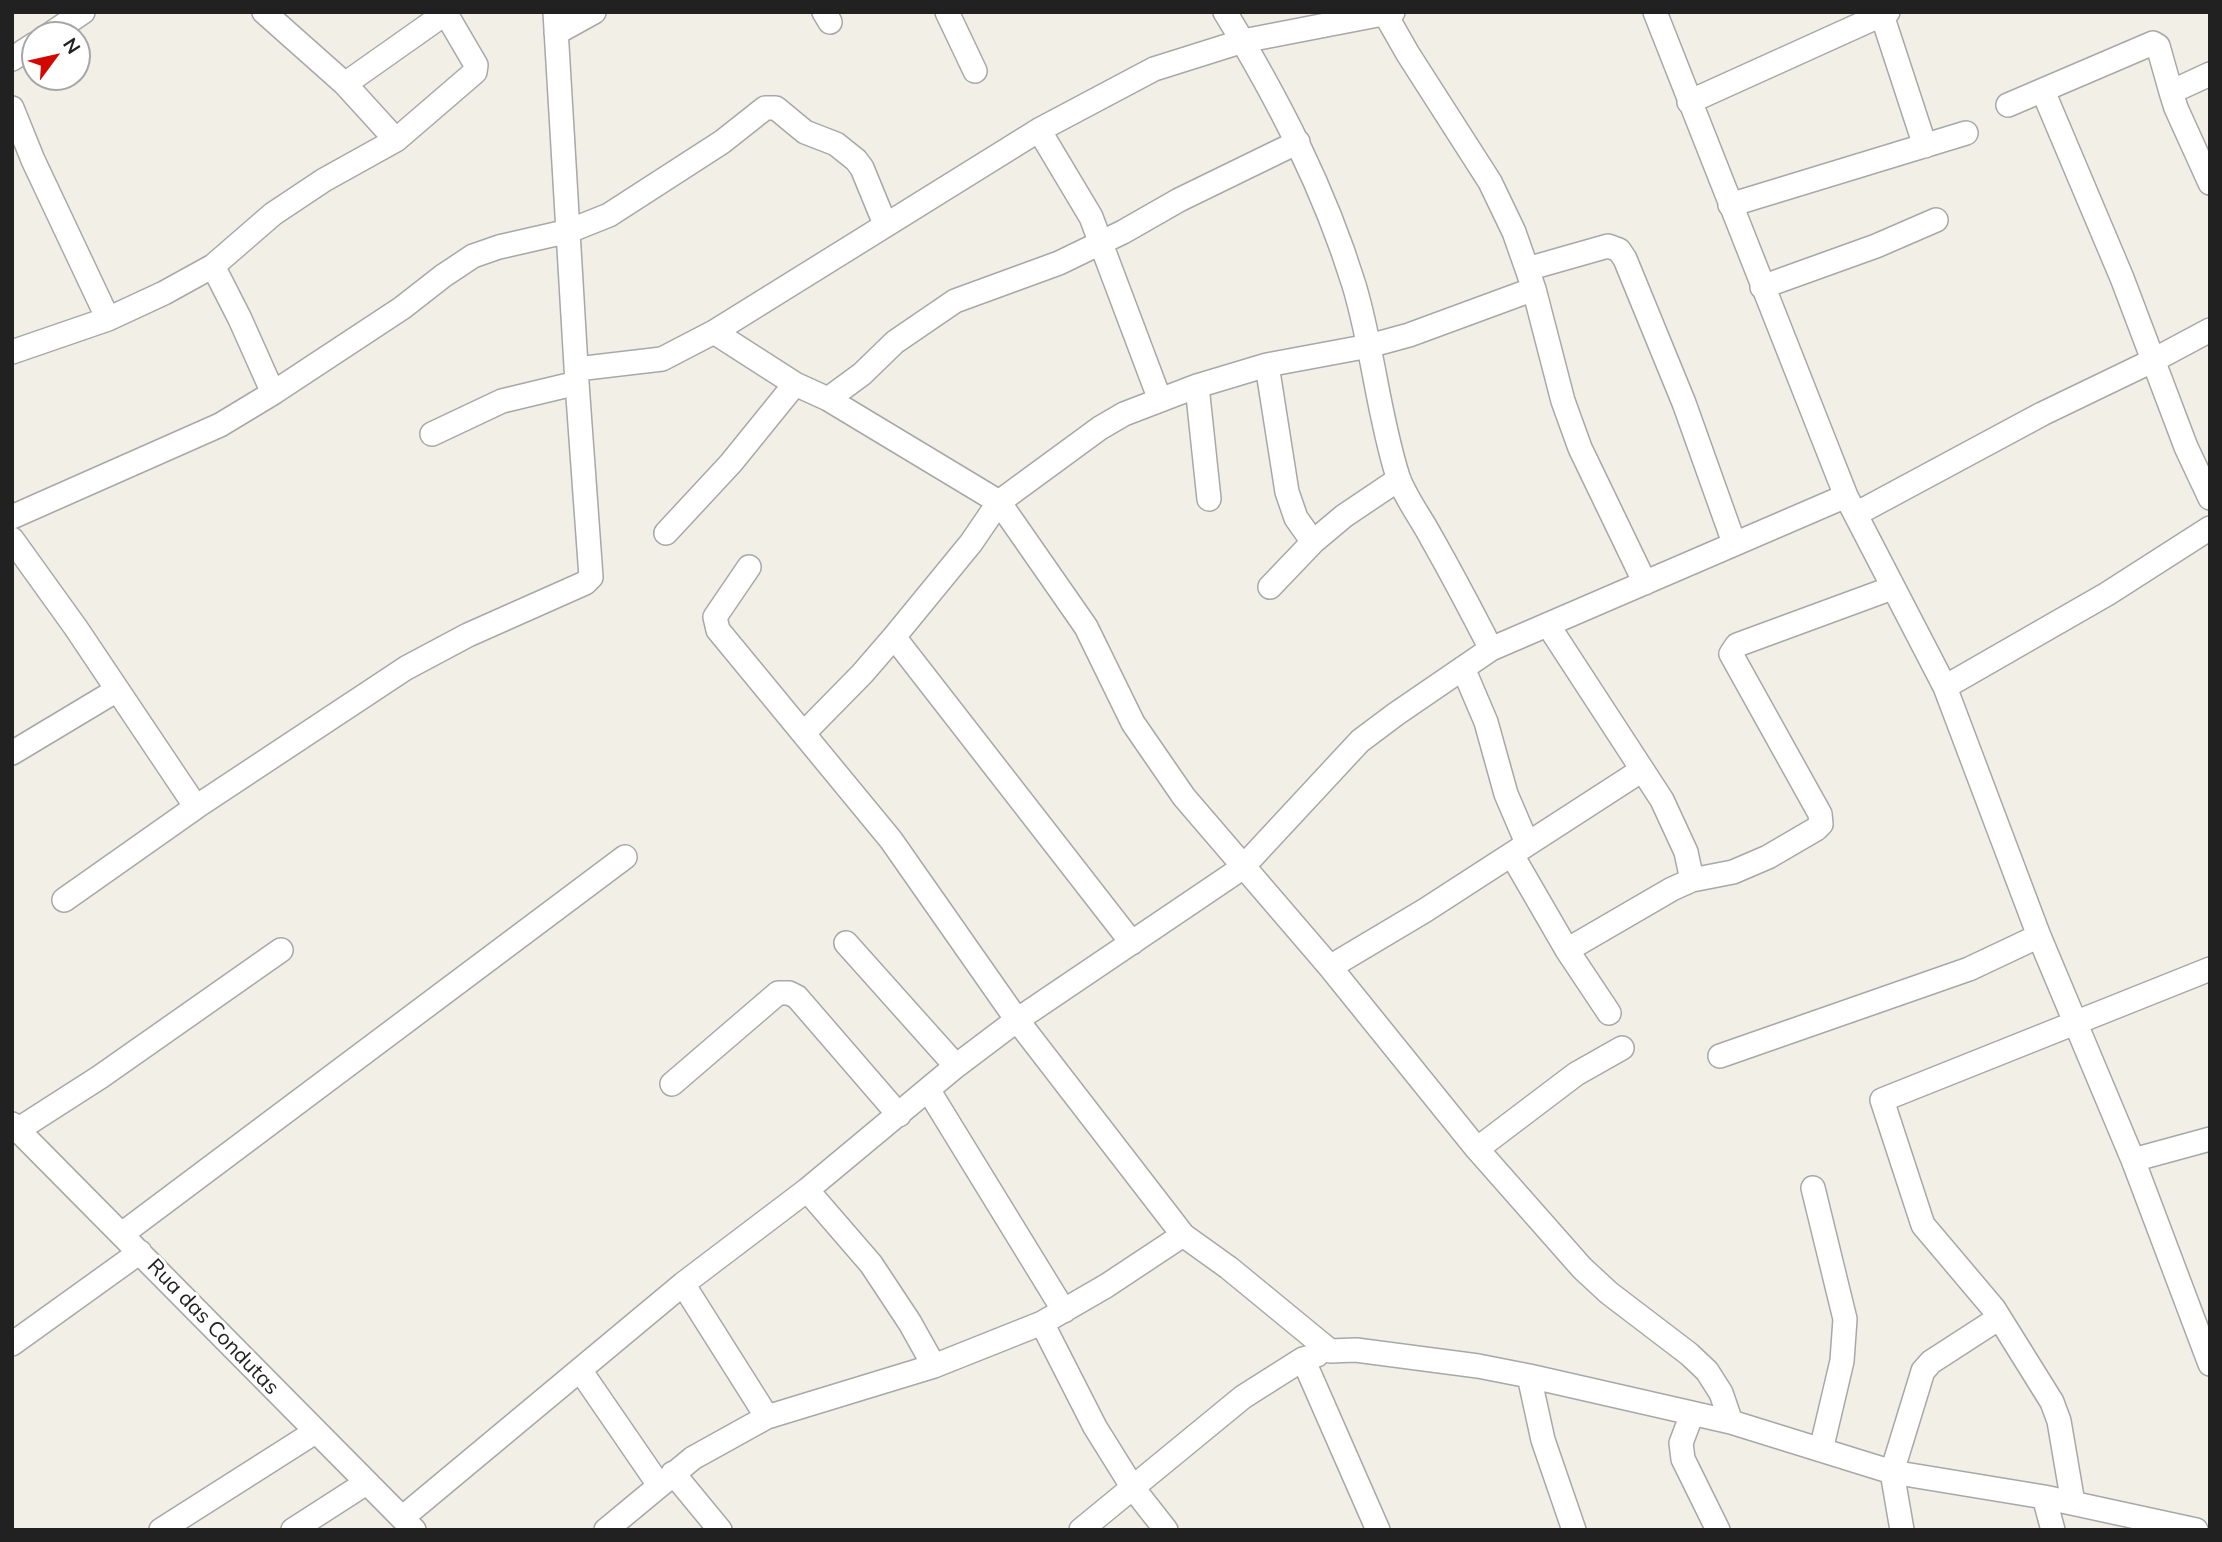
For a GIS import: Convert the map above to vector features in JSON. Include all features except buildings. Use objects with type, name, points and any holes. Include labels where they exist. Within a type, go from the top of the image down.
[{"type":"street","points":[[264,12],[345,84],[396,140]]},
{"type":"street","points":[[12,352],[108,319],[213,266],[273,214],[324,180],[396,140],[475,72],[475,65],[446,12],[345,84]]},
{"type":"street","points":[[64,900],[196,807],[406,668],[468,635],[585,583],[591,577],[556,23],[594,12]]},
{"type":"street","points":[[947,12],[975,71]]},
{"type":"street","points":[[1226,12],[1298,142],[1333,223],[1354,287],[1399,480],[1492,649]]},
{"type":"street","points":[[1655,12],[1762,287],[1851,505],[1945,687],[2039,936],[2133,1160],[2210,1364]]},
{"type":"street","points":[[432,434],[502,401],[577,376],[662,359],[714,332],[1039,130],[1154,69],[1243,41],[1388,13],[1490,182],[1514,232],[1531,279],[1563,401],[1580,448],[1645,583]]},
{"type":"street","points":[[1689,102],[1885,13],[1925,146]]},
{"type":"street","points":[[2008,106],[2153,43],[2158,46],[2176,108],[2210,183]]},
{"type":"street","points":[[2171,92],[2210,74]]},
{"type":"street","points":[[2043,91],[2122,278],[2186,447],[2210,498]]},
{"type":"street","points":[[12,517],[208,431],[273,393],[402,308],[473,256],[499,247],[569,231],[609,215],[722,142],[765,107],[771,106],[805,132],[836,144],[856,160],[862,168],[885,224]]},
{"type":"street","points":[[12,108],[33,160],[108,319]]},
{"type":"street","points":[[1039,130],[1085,206],[1160,400]]},
{"type":"street","points":[[1730,205],[1966,133]]},
{"type":"street","points":[[828,399],[862,374],[895,342],[955,301],[1045,270],[1298,142]]},
{"type":"street","points":[[1762,287],[1876,246],[1936,220]]},
{"type":"street","points":[[804,733],[894,637],[971,543],[999,502],[1100,428],[1124,414],[1197,386],[1267,365],[1369,346],[1409,335],[1608,246],[1619,250],[1625,258],[1684,403],[1734,543]]},
{"type":"street","points":[[213,266],[273,393]]},
{"type":"street","points":[[408,1524],[580,1370],[683,1284],[807,1190],[956,1066],[1017,1020],[1242,868],[1360,741],[1463,668],[1492,649],[1734,543],[1851,505],[2152,361],[2210,330]]},
{"type":"street","points":[[714,332],[795,384],[828,399],[999,502],[1086,627],[1133,723],[1184,797],[1242,868],[1330,967],[1476,1149],[1582,1268],[1609,1293],[1707,1371],[1721,1392],[1731,1422]]},
{"type":"street","points":[[1267,365],[1287,492],[1296,518],[1313,542]]},
{"type":"street","points":[[666,533],[732,463],[795,384]]},
{"type":"street","points":[[1197,386],[1209,499]]},
{"type":"street","points":[[1270,587],[1313,542],[1344,516],[1399,480]]},
{"type":"street","points":[[1945,687],[2107,594],[2210,528]]},
{"type":"street","points":[[12,539],[76,628],[196,807]]},
{"type":"street","points":[[750,567],[715,617],[718,630],[891,840],[1017,1020],[1183,1235],[1229,1268],[1330,1351]]},
{"type":"street","points":[[1566,950],[1692,880],[1722,876],[1745,867],[1816,830],[1821,824],[1820,814],[1731,654],[1737,646],[1892,587]]},
{"type":"street","points":[[1548,625],[1662,800],[1686,852],[1692,880]]},
{"type":"street","points":[[894,637],[1132,943]]},
{"type":"street","points":[[1463,668],[1486,722],[1520,849],[1566,950],[1609,1013]]},
{"type":"street","points":[[12,753],[117,690]]},
{"type":"street","points":[[1330,967],[1424,911],[1642,770]]},
{"type":"street","points":[[122,1234],[625,857]]},
{"type":"street","points":[[1720,1056],[1969,968],[2039,936]]},
{"type":"street","points":[[846,943],[956,1066]]},
{"type":"street","points":[[16,1127],[100,1077],[281,950]]},
{"type":"street","points":[[2073,1503],[2059,1421],[2052,1402],[1994,1308],[1923,1225],[1882,1100],[2210,968]]},
{"type":"street","points":[[672,1084],[778,993],[789,993],[797,997],[899,1115]]},
{"type":"street","points":[[1476,1149],[1576,1074],[1622,1048]]},
{"type":"street","points":[[929,1091],[1065,1311]]},
{"type":"street","name":"Rua das Condutas","points":[[16,1127],[408,1524]]},
{"type":"street","points":[[2133,1160],[2210,1139]]},
{"type":"street","points":[[1813,1188],[1845,1319],[1842,1362],[1821,1450]]},
{"type":"street","points":[[807,1190],[871,1264],[910,1323],[934,1366]]},
{"type":"street","points":[[606,1530],[693,1458],[767,1417],[934,1366],[1042,1323],[1183,1235]]},
{"type":"street","points":[[12,1344],[140,1252]]},
{"type":"street","points":[[683,1284],[767,1417]]},
{"type":"street","points":[[1902,1530],[1892,1472],[1923,1371],[1931,1362],[1999,1318]]},
{"type":"street","points":[[1042,1323],[1095,1427],[1133,1488],[1166,1530]]},
{"type":"street","points":[[1081,1530],[1243,1397],[1303,1359],[1330,1351],[1356,1350],[1478,1366],[1529,1376],[1731,1422],[1892,1472],[2043,1497],[2196,1530]]},
{"type":"street","points":[[1303,1359],[1378,1530]]},
{"type":"street","points":[[580,1370],[666,1479],[720,1530]]},
{"type":"street","points":[[1529,1376],[1543,1440],[1574,1530]]},
{"type":"street","points":[[1692,1414],[1681,1443],[1683,1458],[1717,1530]]},
{"type":"street","points":[[161,1530],[315,1432]]},
{"type":"street","points":[[293,1530],[366,1483]]},
{"type":"street","points":[[2043,1497],[2053,1530]]}]
